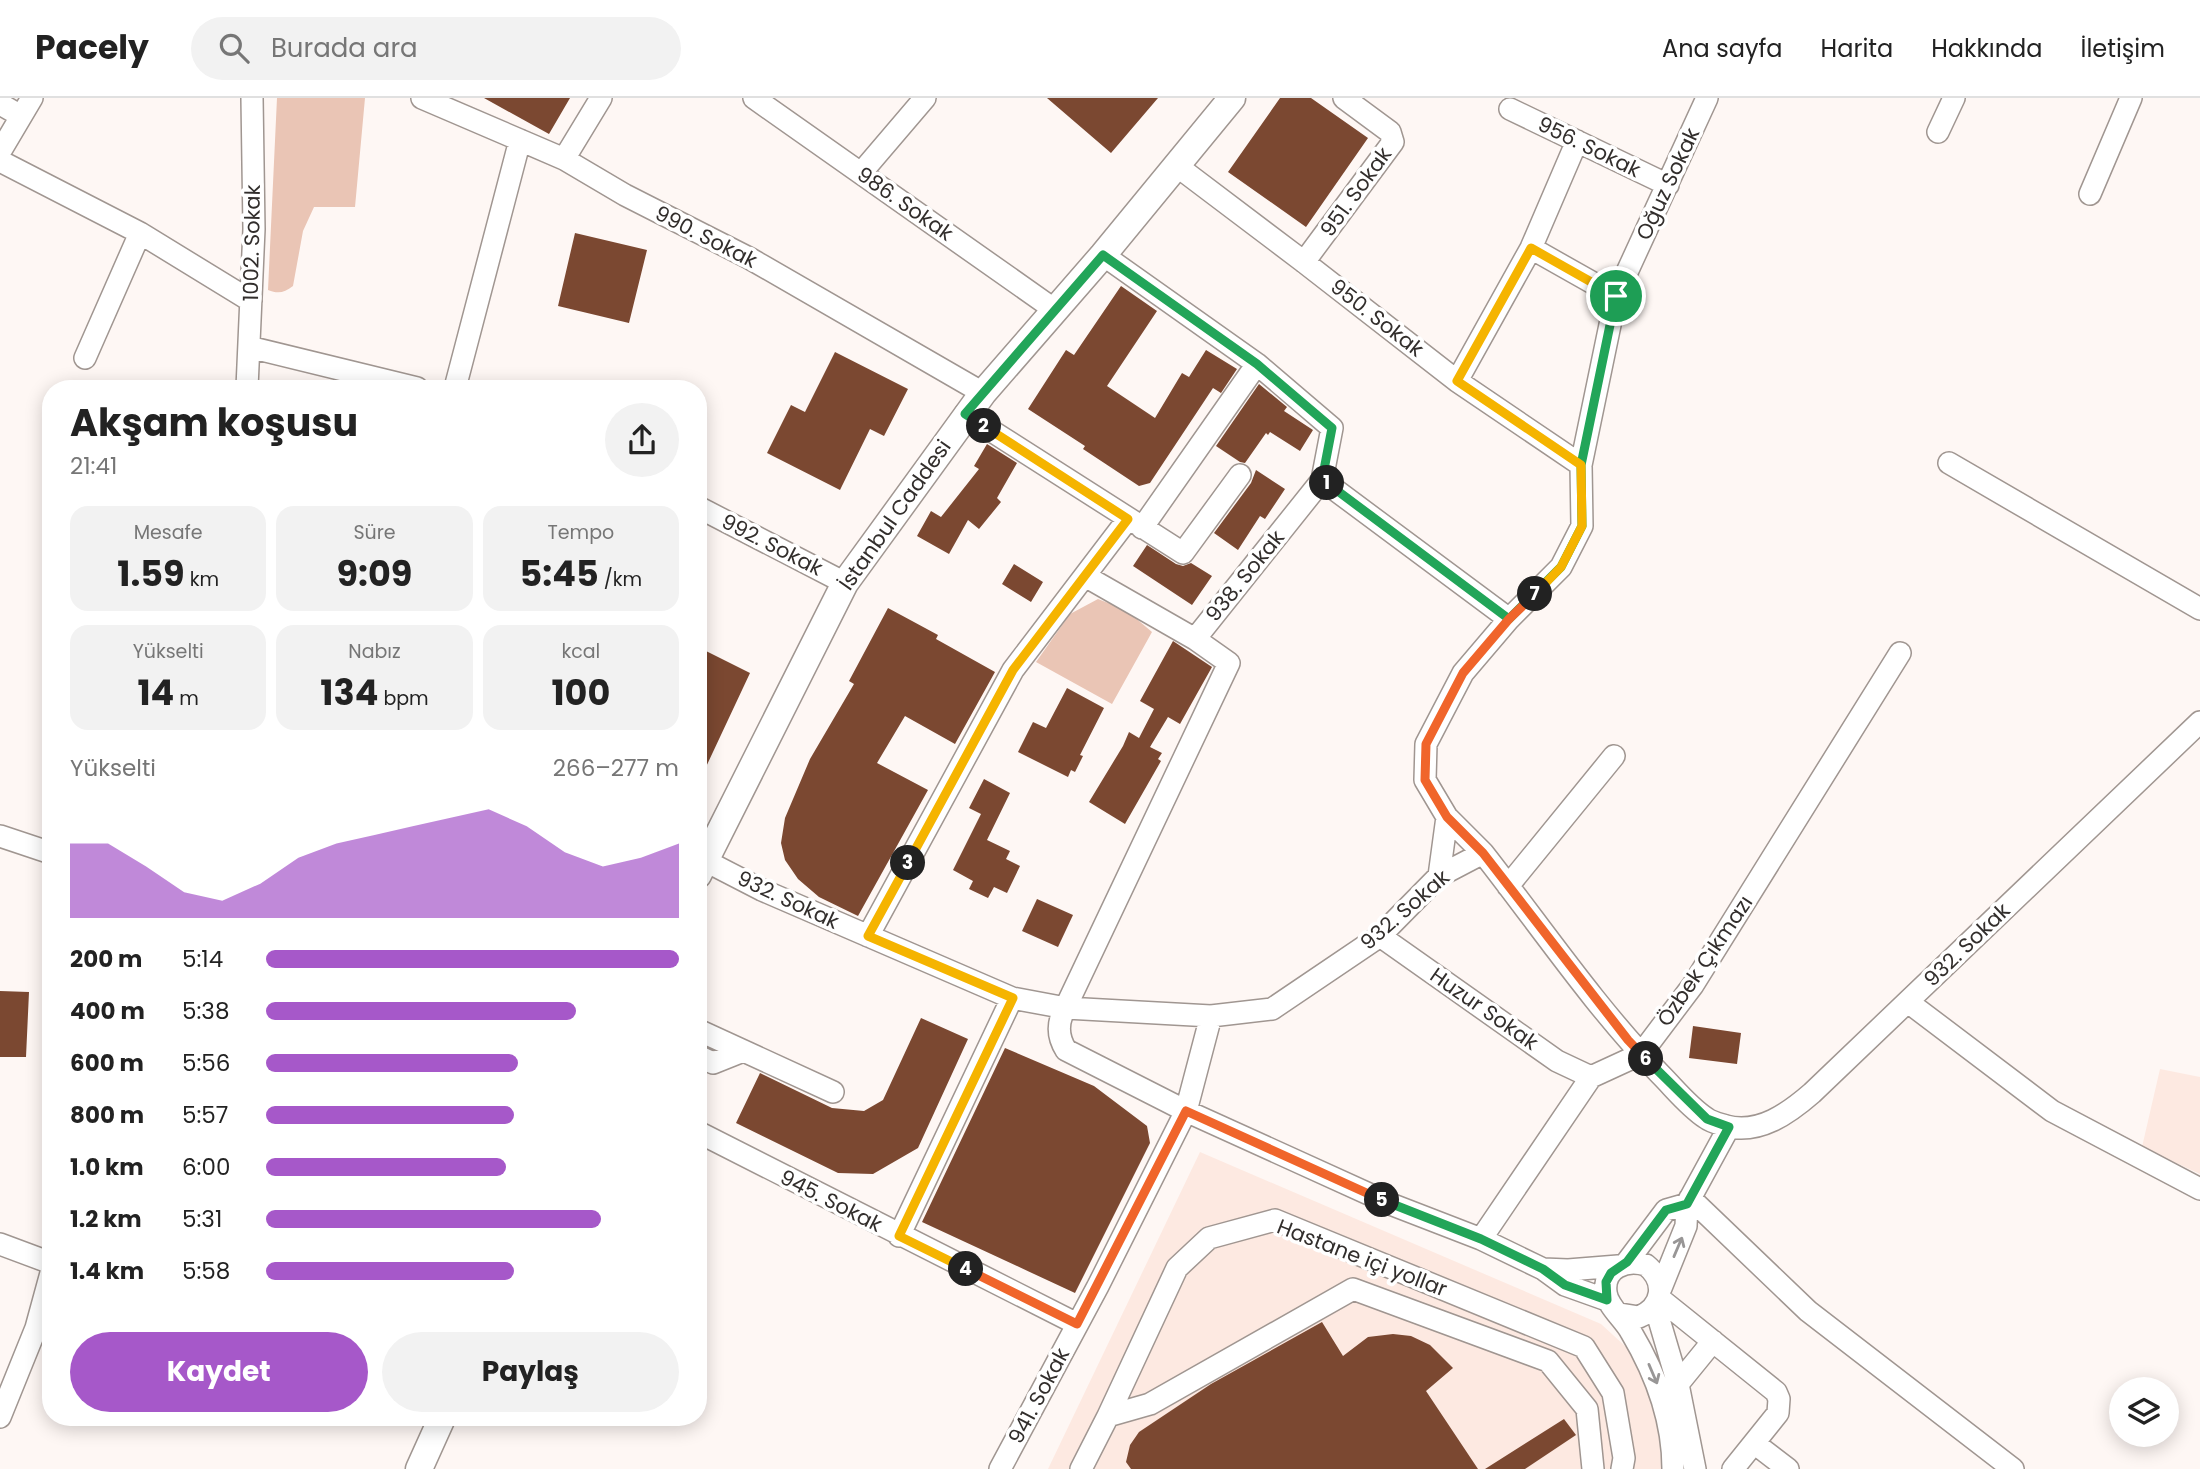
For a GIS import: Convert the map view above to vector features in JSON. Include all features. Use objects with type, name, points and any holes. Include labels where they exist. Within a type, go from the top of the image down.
[{"type":"main road","name":"İstanbul Caddesi","points":[[707,852],[845,583],[965,414],[1103,255],[1232,98]]},
{"type":"main road","points":[[419,1469],[438,1426]]},
{"type":"street","name":"1002. Sokak","points":[[247,380],[254,229],[252,98]]},
{"type":"street","name":"990. Sokak","points":[[422,98],[564,159],[625,195],[749,258],[983,393]]},
{"type":"street","points":[[564,159],[601,98]]},
{"type":"street","name":"986. Sokak","points":[[754,98],[1055,310]]},
{"type":"street","points":[[861,173],[925,98]]},
{"type":"street","name":"951. Sokak","points":[[1304,262],[1393,142],[1390,132],[1344,98]]},
{"type":"street","name":"Oğuz Sokak","points":[[1483,853],[1447,817],[1425,780],[1426,744],[1463,673],[1509,619],[1561,567],[1582,526],[1581,465],[1616,296],[1707,98]]},
{"type":"street","points":[[1938,132],[1954,98]]},
{"type":"street","points":[[2090,194],[2132,98]]},
{"type":"street","points":[[0,104],[27,107],[0,152]]},
{"type":"street","name":"956. Sokak","points":[[1510,109],[1668,185]]},
{"type":"street","points":[[457,380],[520,140]]},
{"type":"street","points":[[1457,381],[1531,248],[1577,141]]},
{"type":"street","points":[[0,162],[140,233],[251,301]]},
{"type":"street","name":"950. Sokak","points":[[1177,166],[1457,381],[1581,465]]},
{"type":"street","points":[[85,358],[140,233]]},
{"type":"street","points":[[1531,248],[1616,296]]},
{"type":"street","points":[[1103,255],[1257,364],[1332,428],[1322,480],[1509,619]]},
{"type":"street","points":[[249,347],[384,380]]},
{"type":"street","points":[[868,936],[1013,670],[1085,576],[1135,524],[1257,364]]},
{"type":"street","points":[[965,414],[1183,553],[1240,475]]},
{"type":"street","points":[[1949,463],[2200,609]]},
{"type":"street","name":"938. Sokak","points":[[1085,576],[1195,639],[1322,480]]},
{"type":"street","name":"992. Sokak","points":[[707,513],[845,583]]},
{"type":"street","points":[[1195,639],[1229,663],[1066,1008],[1058,1030],[1066,1050],[1186,1111],[1393,1205],[1481,1239],[1543,1269],[1565,1285],[1639,1317],[1658,1297],[1686,1226],[1689,1201],[1729,1127],[1707,1119],[1641,1054],[1483,853]]},
{"type":"street","name":"Özbek Çıkmazı","points":[[1591,1077],[1641,1054],[1693,985],[1900,653]]},
{"type":"street","name":"932. Sokak","points":[[1729,1127],[1750,1127],[1771,1122],[1793,1109],[2200,722]]},
{"type":"street","points":[[1508,886],[1614,756]]},
{"type":"street","points":[[1439,876],[1447,817]]},
{"type":"street","points":[[4,845],[42,851]]},
{"type":"street","name":"932. Sokak","points":[[707,867],[1013,998],[1066,1008],[1211,1016],[1272,1009],[1380,936],[1439,876],[1483,853]]},
{"type":"street","name":"Huzur Sokak","points":[[1380,936],[1557,1060],[1591,1077]]},
{"type":"street","points":[[899,1236],[1013,998]]},
{"type":"street","points":[[1908,1002],[2052,1111],[2200,1189]]},
{"type":"street","name":"941. Sokak","points":[[1000,1469],[1186,1111],[1211,1016]]},
{"type":"street","points":[[707,1034],[833,1092]]},
{"type":"street","points":[[707,1060],[713,1063],[743,1051]]},
{"type":"street","points":[[1481,1239],[1591,1077]]},
{"type":"street","name":"945. Sokak","points":[[707,1137],[1077,1324]]},
{"type":"street","points":[[1673,1469],[1672,1445],[1664,1403],[1648,1362],[1614,1307],[1606,1282],[1666,1210],[1689,1201]]},
{"type":"street","points":[[1689,1201],[1808,1311],[2013,1469]]},
{"type":"street","name":"Hastane içi yollar","points":[[1081,1469],[1177,1268],[1209,1238],[1275,1220],[1584,1347],[1613,1393],[1624,1458],[1622,1469]]},
{"type":"street","points":[[0,1244],[42,1260]]},
{"type":"street","points":[[1543,1269],[1646,1265],[1658,1279],[1658,1297],[1695,1469]]},
{"type":"street","name":"Hastane içi yollar","points":[[1108,1416],[1150,1404],[1353,1289],[1548,1361],[1587,1409],[1593,1469]]},
{"type":"street","points":[[1658,1297],[1776,1392],[1779,1399],[1778,1413],[1733,1469]]},
{"type":"street","points":[[0,1417],[36,1328],[42,1306]]},
{"type":"street","points":[[1678,1384],[1713,1341]]},
{"type":"street","points":[[1754,1443],[1788,1469]]},
{"type":"shaded area","points":[[277,98],[365,98],[355,207],[314,207],[303,231],[293,286],[278,292],[268,290]]},
{"type":"shaded area","points":[[1098,599],[1126,610],[1152,632],[1112,704],[1036,662],[1070,614]]},
{"type":"shaded area","points":[[2160,1069],[2200,1077],[2200,1174],[2142,1147]]},
{"type":"shaded area","points":[[1200,1152],[1601,1324],[1637,1357],[1658,1424],[1662,1469],[1048,1469]]},
{"type":"building","points":[[484,98],[570,98],[549,134]]},
{"type":"building","points":[[1047,98],[1158,98],[1111,153]]},
{"type":"building","points":[[1280,98],[1311,98],[1368,138],[1306,227],[1228,172]]},
{"type":"building","points":[[575,233],[647,250],[629,323],[558,306]]},
{"type":"building","points":[[1121,286],[1157,311],[1107,386],[1155,418],[1182,373],[1189,377],[1206,350],[1237,369],[1221,393],[1213,388],[1150,483],[1139,486],[1028,409],[1066,350],[1074,355]]},
{"type":"building","points":[[835,352],[908,389],[884,436],[870,429],[840,490],[767,453],[791,405],[805,412]]},
{"type":"building","points":[[1259,384],[1287,407],[1284,411],[1313,430],[1300,451],[1270,432],[1268,435],[1266,433],[1245,463],[1240,462],[1216,446]]},
{"type":"building","points":[[987,444],[1017,463],[997,498],[1001,502],[979,529],[968,520],[949,554],[917,536],[931,511],[941,517],[979,469],[974,466]]},
{"type":"building","points":[[1256,470],[1285,489],[1265,519],[1260,516],[1238,550],[1214,533],[1251,483]]},
{"type":"building","points":[[1147,545],[1176,564],[1183,566],[1191,563],[1212,576],[1192,605],[1133,566]]},
{"type":"building","points":[[1014,564],[1043,582],[1031,602],[1002,584]]},
{"type":"building","points":[[888,608],[938,635],[936,639],[995,672],[955,744],[905,716],[877,763],[928,790],[858,916],[819,897],[798,879],[785,860],[781,843],[785,818],[810,759],[854,684],[849,681]]},
{"type":"building","points":[[1173,641],[1212,667],[1180,724],[1168,717],[1150,747],[1162,753],[1158,759],[1161,761],[1125,824],[1089,802],[1129,732],[1139,738],[1154,709],[1140,701]]},
{"type":"building","points":[[707,652],[750,673],[707,765]]},
{"type":"building","points":[[1067,688],[1104,708],[1080,755],[1083,756],[1075,772],[1071,770],[1068,777],[1018,752],[1033,722],[1046,728]]},
{"type":"building","points":[[984,779],[1010,793],[987,840],[1010,851],[1006,859],[1020,866],[1007,893],[994,887],[988,898],[969,889],[973,881],[953,870],[981,814],[969,808]]},
{"type":"building","points":[[1037,899],[1073,915],[1058,947],[1022,931]]},
{"type":"building","points":[[0,991],[29,992],[26,1057],[0,1057]]},
{"type":"building","points":[[921,1018],[968,1039],[918,1148],[873,1174],[838,1173],[736,1123],[760,1073],[832,1108],[864,1111],[883,1100]]},
{"type":"building","points":[[1693,1026],[1741,1033],[1737,1064],[1689,1058]]},
{"type":"building","points":[[1005,1048],[1094,1086],[1147,1126],[1150,1143],[1075,1293],[922,1222]]},
{"type":"building","points":[[1322,1322],[1343,1356],[1368,1337],[1393,1334],[1411,1336],[1430,1345],[1453,1368],[1426,1391],[1478,1469],[1131,1469],[1126,1462],[1130,1445],[1139,1432],[1211,1384]]},
{"type":"building","points":[[1564,1419],[1576,1435],[1525,1469],[1485,1469]]},
{"type":"route","points":[[1616,296],[1531,248],[1457,381],[1581,465],[1582,526],[1561,567],[1509,619],[1463,673],[1426,744],[1425,780],[1447,817],[1483,853],[1628,1040],[1707,1119],[1729,1127],[1687,1204],[1666,1210],[1627,1262],[1611,1273],[1606,1282],[1607,1300],[1565,1285],[1543,1269],[1481,1239],[1393,1205],[1186,1111],[1077,1324],[899,1236],[1013,998],[868,936],[1013,670],[1128,519],[965,414],[1103,255],[1257,364],[1332,428],[1322,480],[1509,619],[1561,567],[1582,526],[1581,465],[1616,296]]}]
